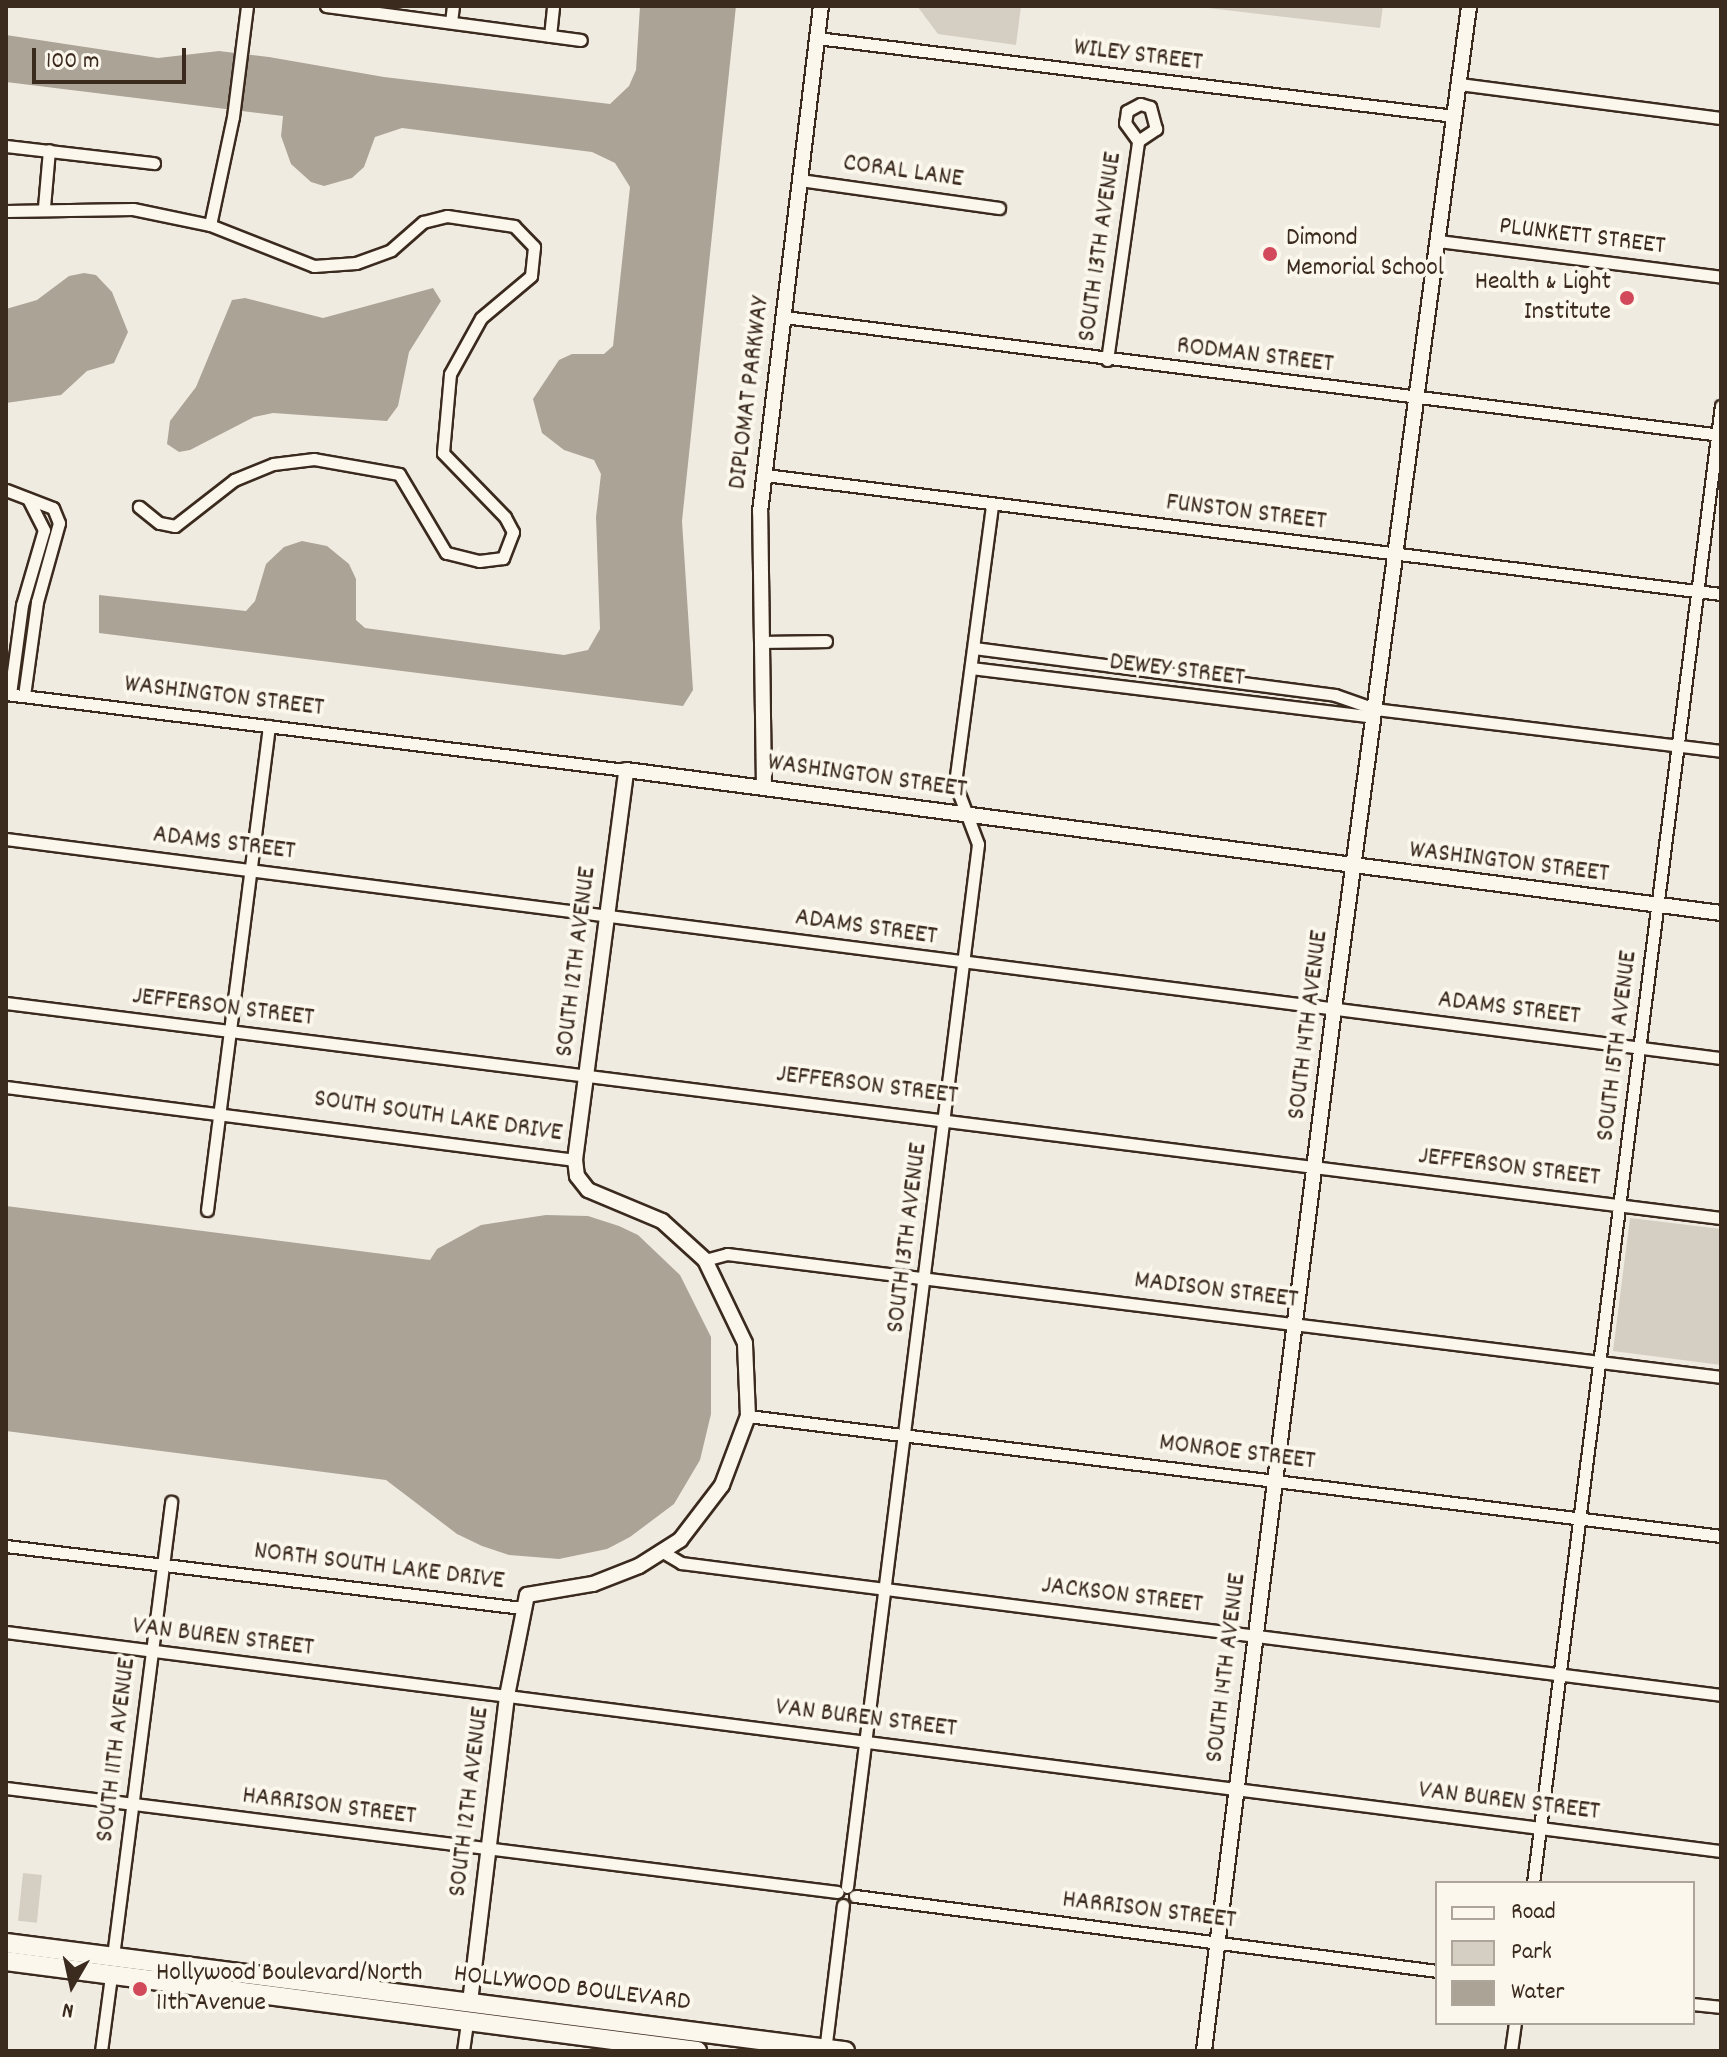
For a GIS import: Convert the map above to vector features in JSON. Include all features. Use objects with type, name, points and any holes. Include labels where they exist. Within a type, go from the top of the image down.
[{"type":"main road","name":"HOLLYWOOD BOULEVARD","points":[[6,1943],[845,2051]]},
{"type":"main road","points":[[70,1969],[113,1956]]},
{"type":"main road","name":"HOLLYWOOD BOULEVARD","points":[[6,1961],[697,2051]]},
{"type":"main road","points":[[111,1976],[174,1964]]},
{"type":"street","points":[[210,225],[233,117],[247,6]]},
{"type":"street","points":[[326,6],[581,40]]},
{"type":"street","points":[[451,22],[453,6]]},
{"type":"street","points":[[550,36],[553,6]]},
{"type":"street","name":"DIPLOMAT PARKWAY","points":[[764,787],[764,642],[759,549],[765,475],[821,6]]},
{"type":"street","name":"SOUTH 14TH AVENUE","points":[[1204,2051],[1334,1009],[1469,6]]},
{"type":"street","name":"WILEY STREET","points":[[817,38],[1454,116]]},
{"type":"street","points":[[1459,84],[1721,118]]},
{"type":"street","name":"SOUTH 13TH AVENUE","points":[[1107,360],[1138,141]]},
{"type":"street","points":[[6,146],[154,163]]},
{"type":"street","points":[[44,207],[49,150]]},
{"type":"street","name":"CORAL LANE","points":[[800,180],[999,208]]},
{"type":"street","points":[[6,211],[44,207],[133,209],[210,225],[314,266],[356,263],[391,250],[423,222],[447,216],[514,226],[526,233],[534,247],[531,276],[481,318],[450,374],[443,453],[505,517],[513,532],[512,545],[503,558],[479,561],[446,553],[399,474],[314,459],[273,464],[234,480],[175,526],[159,523],[139,507]]},
{"type":"street","name":"PLUNKETT STREET","points":[[1438,241],[1721,277]]},
{"type":"street","name":"RODMAN STREET","points":[[784,317],[1107,360],[1719,434]]},
{"type":"street","name":"SOUTH 15TH AVENUE","points":[[1533,1881],[1721,406]]},
{"type":"street","name":"FUNSTON STREET","points":[[765,475],[1721,594]]},
{"type":"street","points":[[6,490],[53,508],[60,530],[37,602],[24,696]]},
{"type":"street","points":[[8,694],[22,605],[44,530],[28,499]]},
{"type":"street","name":"SOUTH 13TH AVENUE","points":[[847,1891],[978,844],[955,783],[992,504]]},
{"type":"street","points":[[764,642],[826,641]]},
{"type":"street","name":"DEWEY STREET","points":[[974,648],[1335,695],[1375,709],[1721,751]]},
{"type":"street","name":"DEWEY STREET","points":[[971,668],[1367,716],[1375,709]]},
{"type":"street","name":"WASHINGTON STREET","points":[[8,694],[764,787],[1353,868],[1721,913]]},
{"type":"street","points":[[207,1210],[269,726]]},
{"type":"street","name":"SOUTH 12TH AVENUE","points":[[575,1160],[626,770]]},
{"type":"street","name":"ADAMS STREET","points":[[6,839],[1721,1058]]},
{"type":"street","name":"JEFFERSON STREET","points":[[6,1003],[230,1032],[588,1072],[1721,1218]]},
{"type":"street","name":"SOUTH SOUTH LAKE DRIVE","points":[[6,1087],[220,1111],[575,1160],[577,1176],[588,1190],[662,1221],[705,1260],[745,1343],[748,1416]]},
{"type":"street","name":"MADISON STREET","points":[[705,1260],[727,1254],[1721,1377]]},
{"type":"street","name":"MONROE STREET","points":[[748,1416],[1721,1536]]},
{"type":"street","name":"NORTH SOUTH LAKE DRIVE","points":[[6,1546],[522,1608],[527,1595],[593,1584],[663,1552],[709,1508],[731,1466],[748,1416]]},
{"type":"street","name":"SOUTH 11TH AVENUE","points":[[113,1956],[171,1502]]},
{"type":"street","name":"JACKSON STREET","points":[[663,1552],[681,1563],[1721,1695]]},
{"type":"street","name":"SOUTH 12TH AVENUE","points":[[470,2002],[507,1696],[522,1608]]},
{"type":"street","name":"VAN BUREN STREET","points":[[6,1632],[1721,1851]]},
{"type":"street","name":"HARRISON STREET","points":[[6,1788],[847,1891],[1435,1971]]},
{"type":"street","points":[[825,2050],[847,1891]]},
{"type":"street","points":[[101,2051],[111,1976]]},
{"type":"street","points":[[1695,2004],[1721,2007]]},
{"type":"street","points":[[463,2051],[467,2021]]},
{"type":"street","points":[[1511,2051],[1515,2025]]},
{"type":"green space","points":[[917,6],[1021,6],[1016,45],[938,34]]},
{"type":"green space","points":[[1191,6],[1383,6],[1380,28]]},
{"type":"green space","points":[[1630,1218],[1721,1229],[1721,1365],[1613,1351]]},
{"type":"green space","points":[[23,1873],[42,1875],[37,1923],[18,1921]]},
{"type":"water","points":[[640,6],[736,6],[682,521],[693,690],[683,706],[99,633],[99,595],[246,611],[255,601],[266,564],[284,547],[302,541],[327,546],[349,564],[356,579],[356,620],[365,628],[564,655],[588,650],[600,629],[596,517],[601,474],[594,460],[564,450],[542,433],[533,399],[559,360],[572,354],[604,354],[613,346],[630,187],[615,163],[592,152],[402,128],[375,137],[364,167],[352,178],[324,186],[311,182],[291,164],[281,136],[283,116],[6,82],[6,35],[158,58],[219,51],[384,77],[610,104],[629,86],[636,70]]},
{"type":"water","points":[[84,273],[96,275],[112,292],[128,332],[114,363],[87,371],[61,395],[6,403],[6,309],[37,300],[69,276]]},
{"type":"water","points":[[433,288],[441,301],[409,352],[398,406],[387,421],[273,413],[254,417],[190,450],[179,452],[167,444],[170,421],[196,387],[232,300],[245,298],[323,318]]},
{"type":"water","points":[[6,1206],[430,1260],[437,1249],[481,1225],[546,1215],[588,1216],[619,1226],[638,1235],[680,1275],[711,1337],[711,1414],[700,1460],[674,1504],[630,1537],[607,1549],[559,1559],[509,1555],[482,1546],[457,1534],[386,1480],[6,1431]]},
{"type":"place","name":"Dimond Memorial School","points":[[1270,254]]},
{"type":"place","name":"Health & Light Institute","points":[[1627,298]]},
{"type":"place","name":"Hollywood Boulevard/North 11th Avenue","points":[[140,1989]]}]
